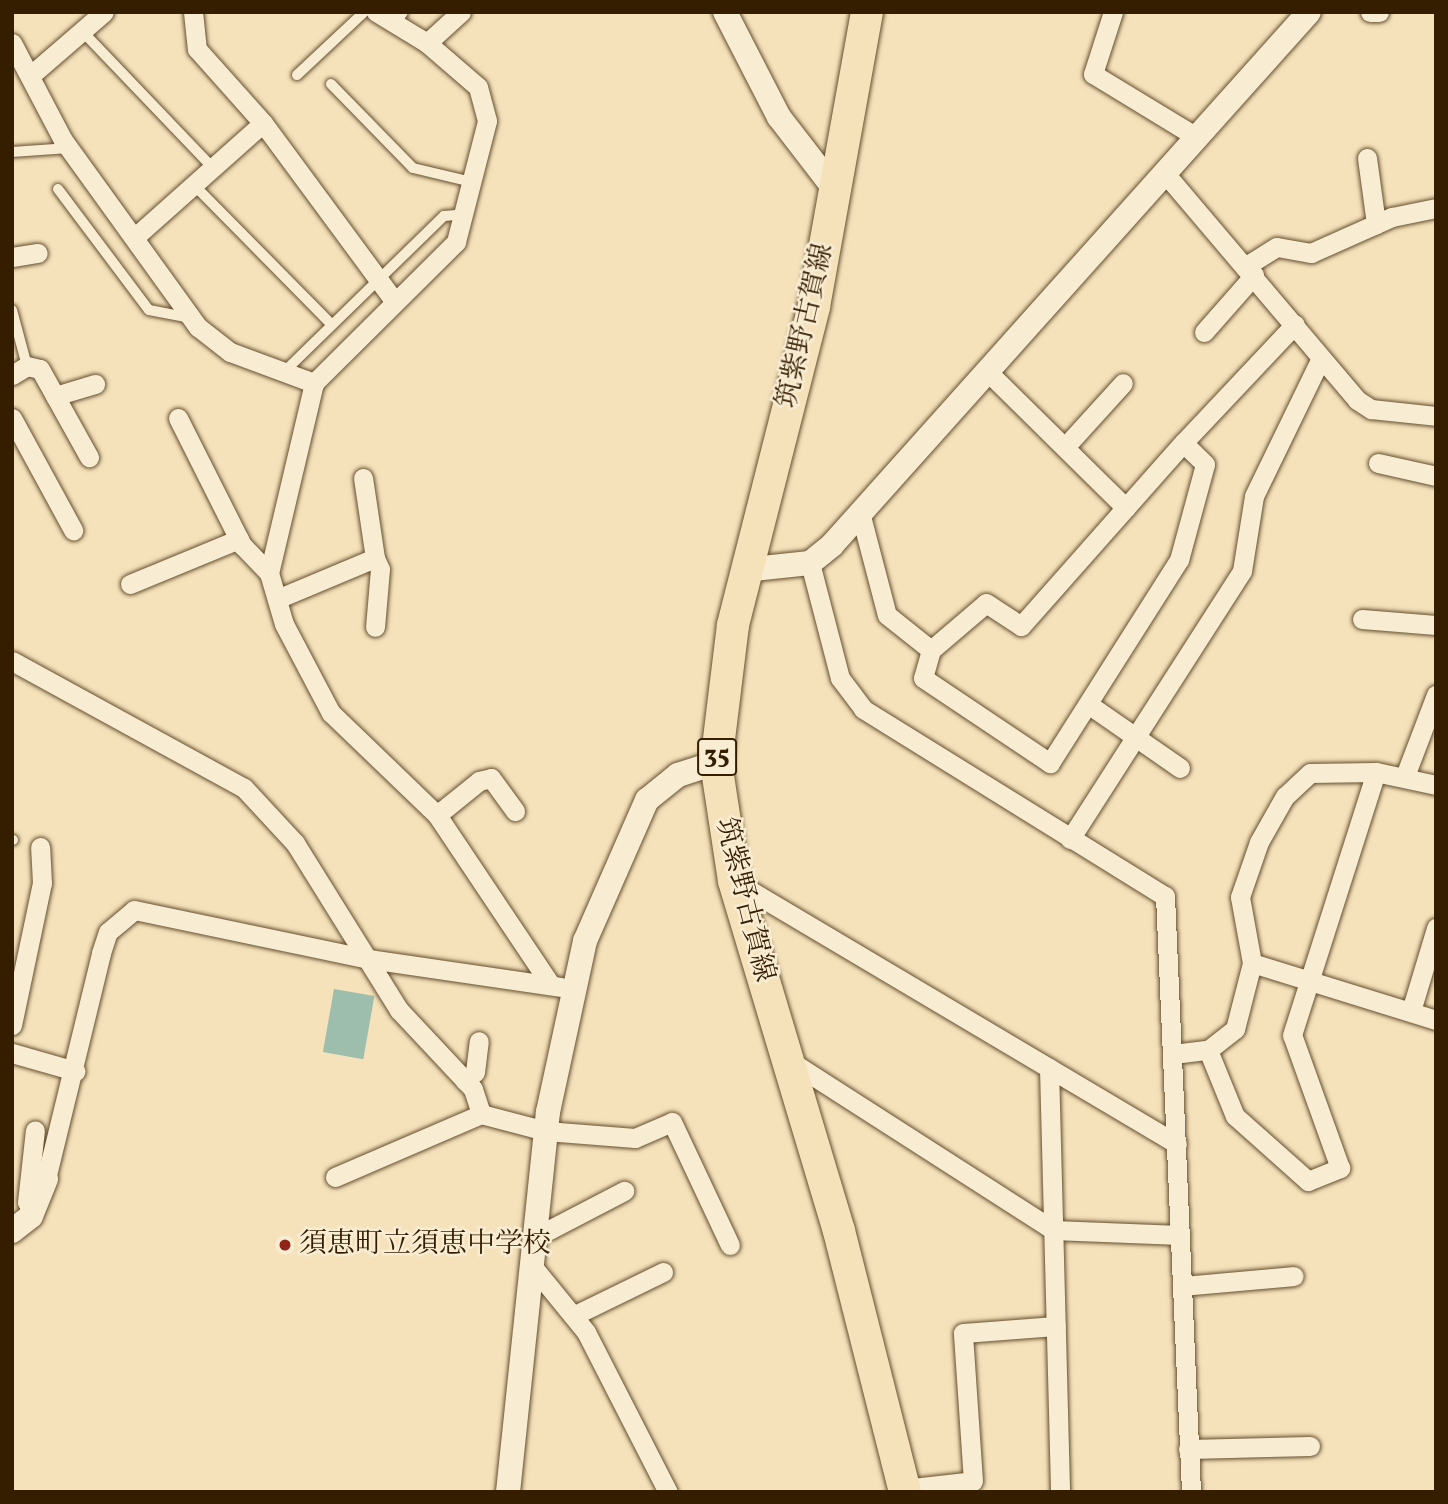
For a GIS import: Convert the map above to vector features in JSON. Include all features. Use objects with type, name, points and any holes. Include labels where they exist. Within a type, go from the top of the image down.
[{"type":"main road","name":"筑紫野古賀線","points":[[867,12],[814,307],[744,570],[716,763],[734,881],[790,1061],[905,1490]]},
{"type":"street","points":[[31,75],[104,12]]},
{"type":"street","points":[[193,12],[197,48],[263,123],[396,302]]},
{"type":"street","points":[[269,573],[314,383],[456,242],[487,121],[485,102],[478,87],[399,18],[376,12]]},
{"type":"street","points":[[427,43],[461,12]]},
{"type":"street","points":[[725,12],[779,117],[836,191]]},
{"type":"street","points":[[1113,12],[1093,74],[1195,136]]},
{"type":"street","points":[[744,570],[810,563],[987,371],[1163,171],[1309,12]]},
{"type":"street","points":[[1370,12],[1380,12]]},
{"type":"street","points":[[12,43],[69,148],[192,318],[230,352],[287,369],[314,383]]},
{"type":"street","points":[[135,237],[263,123]]},
{"type":"street","points":[[1367,158],[1376,224]]},
{"type":"street","points":[[1163,171],[1250,270],[1321,358],[1371,409],[1436,416]]},
{"type":"street","points":[[1204,332],[1250,270],[1277,247],[1311,253],[1376,224],[1436,208]]},
{"type":"street","points":[[12,257],[38,253]]},
{"type":"street","points":[[1182,443],[1205,464],[1180,560],[1051,763],[923,678],[930,650],[986,603],[1021,626],[1182,443],[1294,324]]},
{"type":"street","points":[[1070,839],[1242,571],[1254,496],[1321,358]]},
{"type":"street","points":[[20,370],[40,369],[89,457]]},
{"type":"street","points":[[987,371],[1126,508]]},
{"type":"street","points":[[1065,447],[1123,383]]},
{"type":"street","points":[[55,396],[95,384]]},
{"type":"street","points":[[12,418],[73,530]]},
{"type":"street","points":[[178,418],[239,539],[269,573],[277,600],[331,713],[437,815],[561,987]]},
{"type":"street","points":[[1378,463],[1436,476]]},
{"type":"street","points":[[363,478],[375,558],[380,569],[375,626]]},
{"type":"street","points":[[862,520],[887,615],[930,650]]},
{"type":"street","points":[[130,584],[239,539]]},
{"type":"street","points":[[277,600],[375,558]]},
{"type":"street","points":[[810,563],[840,678],[863,709],[1165,897],[1191,1492]]},
{"type":"street","points":[[1362,619],[1436,625]]},
{"type":"street","points":[[12,662],[244,788],[295,843],[399,1010],[465,1081],[481,1114]]},
{"type":"street","points":[[1405,776],[1436,695]]},
{"type":"street","points":[[1088,704],[1180,768]]},
{"type":"street","points":[[509,1492],[561,987],[647,800],[671,779],[716,763]]},
{"type":"street","points":[[1173,1054],[1208,1050],[1234,1029],[1252,963],[1240,897],[1259,842],[1285,796],[1310,773],[1376,772],[1405,776],[1436,785]]},
{"type":"street","points":[[1208,1050],[1234,1116],[1308,1181],[1340,1168],[1292,1035],[1314,981],[1376,772]]},
{"type":"street","points":[[437,815],[479,780],[491,778],[515,811]]},
{"type":"street","points":[[12,1026],[16,993],[43,883],[40,847]]},
{"type":"street","points":[[734,881],[1177,1144]]},
{"type":"street","points":[[12,1231],[34,1211],[46,1179],[75,1071],[104,942],[121,916],[134,910],[369,959],[561,987]]},
{"type":"street","points":[[1411,1011],[1436,928]]},
{"type":"street","points":[[1252,963],[1436,1020]]},
{"type":"street","points":[[465,1081],[475,1072],[479,1041]]},
{"type":"street","points":[[12,1053],[75,1071]]},
{"type":"street","points":[[790,1061],[1054,1230],[1180,1235]]},
{"type":"street","points":[[1049,1068],[1060,1492]]},
{"type":"street","points":[[335,1177],[481,1114],[546,1130],[635,1138],[672,1122],[730,1245]]},
{"type":"street","points":[[34,1211],[27,1202],[35,1130]]},
{"type":"street","points":[[536,1229],[549,1230],[624,1191]]},
{"type":"street","points":[[533,1267],[575,1315],[668,1492]]},
{"type":"street","points":[[575,1315],[663,1272]]},
{"type":"street","points":[[1182,1286],[1294,1276]]},
{"type":"street","points":[[905,1490],[973,1481],[963,1333],[1056,1326]]},
{"type":"street","points":[[1188,1449],[1310,1446]]},
{"type":"lane","points":[[297,75],[364,12]]},
{"type":"lane","points":[[83,32],[213,168]]},
{"type":"lane","points":[[331,84],[413,168],[473,183]]},
{"type":"lane","points":[[12,152],[69,148]]},
{"type":"lane","points":[[194,185],[330,323]]},
{"type":"lane","points":[[58,189],[149,310],[192,318]]},
{"type":"lane","points":[[287,369],[377,277],[444,216],[465,214]]},
{"type":"lane","points":[[12,310],[20,370]]},
{"type":"shaded area","points":[[334,989],[374,996],[363,1059],[323,1052]]},
{"type":"place","name":"須恵町立須恵中学校","points":[[285,1245]]}]
